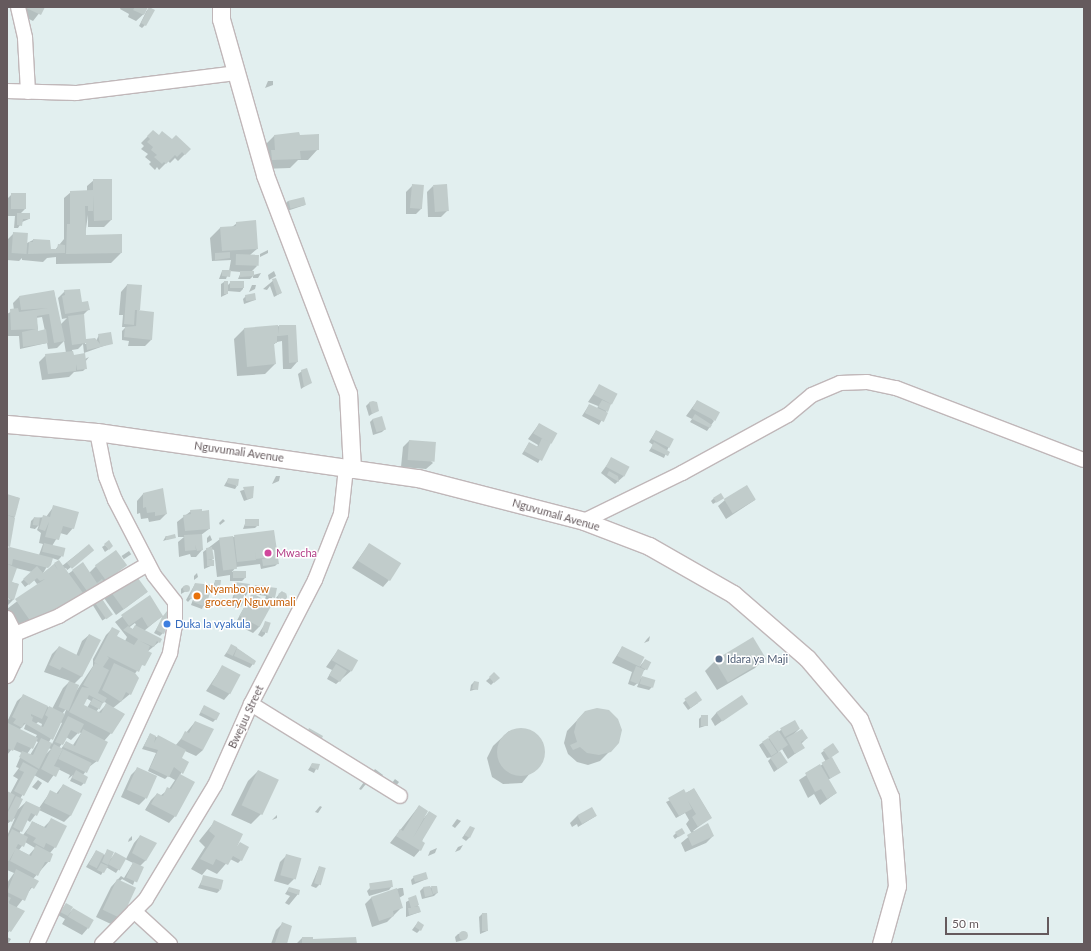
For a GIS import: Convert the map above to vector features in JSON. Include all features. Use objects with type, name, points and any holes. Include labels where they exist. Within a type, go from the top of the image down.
[{"type":"street","points":[[18,7],[25,38],[28,92]]},
{"type":"street","points":[[221,7],[221,19],[265,175],[348,393],[349,468]]},
{"type":"street","points":[[7,92],[76,93],[237,73]]},
{"type":"street","points":[[584,521],[682,473],[788,415],[812,395],[840,383],[867,382],[896,388],[1084,460]]},
{"type":"street","name":"Nguvumali Avenue","points":[[7,424],[97,432],[418,478],[584,521],[649,546],[733,594],[807,658],[858,719],[890,797],[897,886],[881,944]]},
{"type":"street","points":[[37,944],[170,653],[175,626],[175,602],[148,564],[115,500],[106,477],[97,432]]},
{"type":"street","name":"Bwejuu Street","points":[[102,944],[146,899],[215,785],[251,704],[315,580],[341,514],[349,468]]},
{"type":"street","points":[[15,634],[59,616],[148,564]]},
{"type":"street","points":[[7,618],[15,634],[15,659],[7,676]]},
{"type":"street","points":[[251,704],[400,796]]},
{"type":"street","points":[[134,911],[170,944]]},
{"type":"building","points":[[24,7],[45,7],[41,15]]},
{"type":"building","points":[[135,7],[148,7],[144,15],[133,10]]},
{"type":"building","points":[[149,7],[155,10],[146,26],[141,23]]},
{"type":"building","points":[[153,130],[159,135],[162,131],[172,139],[176,135],[191,149],[185,155],[182,152],[177,157],[175,155],[166,164],[164,162],[162,164],[154,157],[157,155],[151,150],[153,147],[147,142],[150,139],[147,136]]},
{"type":"building","points":[[299,132],[300,135],[319,134],[319,150],[300,151],[301,159],[272,160],[271,150],[275,150],[274,135]]},
{"type":"building","points":[[93,179],[112,179],[112,220],[94,221],[93,195],[93,211],[88,211],[88,206],[85,206],[86,235],[122,234],[122,253],[66,254],[67,224],[70,224],[70,191],[93,190]]},
{"type":"building","points":[[412,184],[424,185],[422,209],[410,208]]},
{"type":"building","points":[[447,184],[449,211],[435,212],[433,185]]},
{"type":"building","points":[[11,193],[26,193],[26,209],[11,209]]},
{"type":"building","points":[[304,197],[306,205],[290,209],[288,201]]},
{"type":"building","points":[[17,213],[30,213],[30,219],[23,219],[22,226],[17,225]]},
{"type":"building","points":[[256,220],[258,249],[222,251],[220,227],[236,226],[236,222]]},
{"type":"building","points":[[13,232],[28,233],[26,254],[12,253]]},
{"type":"building","points":[[33,239],[50,240],[51,249],[57,249],[58,244],[65,245],[65,253],[28,254],[29,242],[33,242]]},
{"type":"building","points":[[230,252],[230,258],[215,260],[215,253]]},
{"type":"building","points":[[236,254],[259,255],[259,266],[236,265]]},
{"type":"building","points":[[222,270],[231,270],[230,277],[222,276]]},
{"type":"building","points":[[240,271],[254,271],[254,276],[240,277]]},
{"type":"building","points":[[276,278],[282,293],[277,295],[272,279]]},
{"type":"building","points":[[224,281],[228,281],[228,294],[224,294]]},
{"type":"building","points":[[230,281],[244,281],[244,288],[230,288]]},
{"type":"building","points":[[127,284],[142,285],[140,310],[135,310],[134,325],[124,324]]},
{"type":"building","points":[[80,289],[82,302],[88,301],[90,310],[65,314],[62,296],[65,295],[64,290]]},
{"type":"building","points":[[54,290],[65,341],[54,343],[49,314],[37,316],[38,331],[46,329],[48,343],[23,347],[22,332],[36,329],[11,330],[10,309],[18,308],[19,312],[48,308],[21,310],[19,296]]},
{"type":"building","points":[[255,293],[256,300],[246,301],[245,295]]},
{"type":"building","points":[[137,310],[154,312],[152,340],[124,337],[125,327],[136,326]]},
{"type":"building","points":[[84,314],[86,339],[95,338],[100,344],[98,334],[111,332],[113,344],[87,350],[86,343],[72,345],[68,316]]},
{"type":"building","points":[[278,325],[279,334],[279,325],[296,325],[298,362],[289,363],[288,335],[277,336],[277,343],[274,343],[276,364],[247,367],[244,328]]},
{"type":"building","points":[[73,351],[74,355],[85,353],[87,369],[77,370],[76,364],[76,371],[48,374],[45,354]]},
{"type":"building","points":[[307,368],[312,383],[304,387],[301,370]]},
{"type":"building","points":[[599,384],[618,394],[612,404],[593,395]]},
{"type":"building","points":[[602,400],[611,404],[608,412],[598,407]]},
{"type":"building","points":[[697,400],[720,412],[715,421],[692,409]]},
{"type":"building","points":[[369,402],[377,402],[379,411],[372,414]]},
{"type":"building","points":[[589,404],[608,413],[604,422],[585,413]]},
{"type":"building","points":[[695,414],[712,425],[710,428],[692,419]]},
{"type":"building","points":[[382,416],[386,429],[377,432],[372,419]]},
{"type":"building","points":[[539,423],[557,433],[552,444],[533,433]]},
{"type":"building","points":[[656,430],[674,439],[669,448],[651,439]]},
{"type":"building","points":[[542,438],[551,443],[542,461],[524,451],[529,442],[538,447]]},
{"type":"building","points":[[409,440],[436,442],[435,462],[408,460]]},
{"type":"building","points":[[654,442],[670,452],[668,456],[651,448]]},
{"type":"building","points":[[611,457],[630,467],[624,477],[606,467]]},
{"type":"building","points":[[609,471],[618,476],[619,482],[607,475]]},
{"type":"building","points":[[228,478],[239,479],[238,486],[227,483]]},
{"type":"building","points":[[747,485],[756,500],[733,513],[724,499]]},
{"type":"building","points":[[254,486],[253,498],[247,499],[243,487]]},
{"type":"building","points":[[163,488],[167,514],[155,516],[155,512],[147,513],[146,507],[143,508],[143,493]]},
{"type":"building","points":[[721,493],[724,498],[716,503],[713,498]]},
{"type":"building","points":[[7,494],[20,498],[15,517],[7,515]]},
{"type":"building","points":[[53,505],[79,512],[74,529],[63,526],[59,540],[45,537],[49,522],[45,531],[39,529],[43,515],[50,517]]},
{"type":"building","points":[[202,509],[202,511],[209,510],[210,529],[185,531],[183,515],[191,514],[190,510]]},
{"type":"building","points":[[7,515],[15,518],[10,547],[7,546]]},
{"type":"building","points":[[34,517],[40,518],[39,526],[33,525]]},
{"type":"building","points":[[245,519],[259,519],[259,526],[245,526]]},
{"type":"building","points":[[274,530],[279,564],[263,566],[262,559],[271,557],[256,559],[255,549],[256,560],[237,562],[234,535]]},
{"type":"building","points":[[175,534],[176,538],[166,540],[165,536]]},
{"type":"building","points":[[202,534],[203,550],[197,551],[195,545],[196,550],[185,551],[184,535]]},
{"type":"building","points":[[233,536],[237,569],[223,570],[219,538]]},
{"type":"building","points":[[109,540],[113,546],[109,550],[104,544]]},
{"type":"building","points":[[44,543],[65,548],[63,557],[42,552]]},
{"type":"building","points":[[369,543],[401,563],[390,581],[358,561]]},
{"type":"building","points":[[89,544],[94,550],[72,569],[67,563]]},
{"type":"building","points":[[10,547],[53,558],[51,565],[48,568],[13,559],[12,565],[7,564],[7,548]]},
{"type":"building","points":[[212,547],[214,559],[207,560],[206,548]]},
{"type":"building","points":[[116,550],[127,565],[106,581],[95,565]]},
{"type":"building","points":[[59,560],[83,593],[72,601],[74,603],[31,622],[15,599],[45,579],[40,581],[37,578],[29,585],[23,579],[37,566],[43,573],[54,564],[58,570],[54,563]]},
{"type":"building","points":[[207,560],[214,560],[214,566],[207,566]]},
{"type":"building","points":[[83,562],[97,583],[102,579],[106,585],[85,593],[87,591],[72,570]]},
{"type":"building","points":[[7,564],[17,568],[12,582],[19,584],[14,600],[7,598]]},
{"type":"building","points":[[233,571],[246,571],[246,578],[233,578]]},
{"type":"building","points":[[135,574],[148,592],[124,609],[111,592]]},
{"type":"building","points":[[215,580],[221,580],[220,588],[214,587]]},
{"type":"building","points":[[235,582],[250,584],[249,592],[234,590]]},
{"type":"building","points":[[195,583],[212,585],[206,607],[193,602],[196,595],[193,594],[193,599],[189,598]]},
{"type":"building","points":[[186,584],[189,585],[189,591],[186,592],[183,591],[182,588],[183,585]]},
{"type":"building","points":[[255,585],[269,586],[268,593],[255,592]]},
{"type":"building","points":[[269,587],[277,588],[275,598],[267,596]]},
{"type":"building","points":[[236,590],[246,595],[241,607],[233,603]]},
{"type":"building","points":[[280,592],[284,592],[286,596],[284,600],[280,600],[278,598],[278,594]]},
{"type":"building","points":[[252,593],[272,604],[260,627],[239,616]]},
{"type":"building","points":[[150,595],[163,616],[167,611],[172,614],[164,634],[156,630],[162,617],[148,627],[142,617],[129,626],[121,615]]},
{"type":"building","points":[[102,599],[113,615],[106,619],[95,604]]},
{"type":"building","points":[[265,621],[271,623],[267,633],[262,631]]},
{"type":"building","points":[[135,625],[162,639],[160,643],[157,641],[154,647],[140,641],[150,646],[148,651],[152,653],[145,666],[142,665],[139,672],[107,656],[109,658],[103,667],[109,670],[98,693],[107,698],[104,703],[89,695],[84,705],[101,713],[106,703],[125,714],[112,734],[69,712],[82,687],[89,688],[83,685],[95,663],[99,665],[94,662],[112,627],[120,631],[117,636],[134,645],[138,639],[123,630],[128,626],[133,629]]},
{"type":"building","points":[[89,634],[101,640],[82,677],[62,667],[60,670],[49,665],[59,646],[79,656]]},
{"type":"building","points":[[753,637],[766,659],[728,682],[714,660]]},
{"type":"building","points":[[231,644],[237,647],[233,656],[226,653]]},
{"type":"building","points":[[622,646],[644,657],[640,667],[617,656]]},
{"type":"building","points":[[237,648],[256,661],[254,665],[234,656]]},
{"type":"building","points":[[338,649],[358,660],[352,672],[332,660]]},
{"type":"building","points":[[645,659],[651,662],[647,670],[641,667]]},
{"type":"building","points":[[114,663],[135,673],[139,678],[131,695],[126,692],[121,702],[102,690]]},
{"type":"building","points":[[336,664],[347,671],[340,682],[329,675]]},
{"type":"building","points":[[222,665],[241,675],[230,694],[212,684]]},
{"type":"building","points":[[636,666],[644,669],[639,684],[630,681]]},
{"type":"building","points":[[494,672],[500,678],[494,683],[489,677]]},
{"type":"building","points":[[642,676],[655,680],[653,688],[640,684]]},
{"type":"building","points":[[69,681],[79,685],[69,711],[59,707]]},
{"type":"building","points":[[474,681],[479,682],[478,690],[472,689]]},
{"type":"building","points":[[696,691],[702,700],[691,708],[684,699]]},
{"type":"building","points":[[23,694],[48,706],[42,719],[31,714],[33,717],[32,721],[43,727],[48,717],[45,715],[49,706],[65,714],[53,740],[24,723],[22,728],[13,723],[16,719],[12,717]]},
{"type":"building","points":[[742,695],[748,704],[722,721],[716,712]]},
{"type":"building","points":[[93,698],[103,703],[100,709],[90,704]]},
{"type":"building","points":[[204,705],[220,713],[216,720],[200,712]]},
{"type":"building","points":[[597,708],[609,710],[618,719],[622,730],[619,743],[611,752],[599,755],[587,753],[580,747],[573,750],[570,745],[577,742],[574,732],[577,720],[585,711]]},
{"type":"building","points":[[701,715],[708,715],[708,726],[701,726]]},
{"type":"building","points":[[68,716],[84,724],[79,734],[71,730],[63,745],[55,742]]},
{"type":"building","points":[[795,720],[800,729],[785,737],[780,728]]},
{"type":"building","points":[[195,721],[214,729],[203,750],[181,739],[185,731],[189,733]]},
{"type":"building","points":[[8,723],[38,738],[33,749],[17,742],[13,751],[7,748]]},
{"type":"building","points":[[309,728],[323,736],[320,742],[307,733]]},
{"type":"building","points":[[516,728],[526,728],[538,735],[545,747],[545,757],[538,769],[526,776],[516,776],[508,772],[501,765],[497,757],[497,747],[501,739],[508,732]]},
{"type":"building","points":[[83,729],[108,742],[98,762],[63,747],[66,741],[75,746]]},
{"type":"building","points":[[802,729],[808,738],[801,742],[805,748],[795,754],[786,738]]},
{"type":"building","points":[[778,730],[788,745],[778,752],[768,737]]},
{"type":"building","points":[[150,733],[156,736],[154,743],[158,735],[186,750],[182,758],[189,762],[183,774],[174,767],[169,777],[150,768],[158,750],[144,746]]},
{"type":"building","points":[[41,738],[52,743],[39,769],[19,757],[22,751],[33,755]]},
{"type":"building","points":[[768,738],[777,752],[771,756],[762,742]]},
{"type":"building","points":[[833,743],[839,752],[829,759],[823,750]]},
{"type":"building","points":[[54,744],[63,749],[54,766],[60,768],[56,777],[41,769]]},
{"type":"building","points":[[63,749],[92,763],[87,773],[58,759]]},
{"type":"building","points":[[780,751],[788,763],[778,769],[770,758]]},
{"type":"building","points":[[832,757],[841,773],[830,779],[822,763]]},
{"type":"building","points":[[23,762],[38,770],[24,796],[14,791],[24,772],[19,770]]},
{"type":"building","points":[[312,763],[320,764],[318,770],[310,767]]},
{"type":"building","points":[[820,764],[837,793],[827,799],[821,789],[815,792],[805,773]]},
{"type":"building","points":[[137,767],[157,776],[147,799],[127,790]]},
{"type":"building","points":[[76,770],[88,777],[85,784],[72,778]]},
{"type":"building","points":[[258,770],[279,780],[262,815],[242,805]]},
{"type":"building","points":[[180,774],[195,782],[176,817],[151,804],[157,793],[163,796],[167,787],[171,789]]},
{"type":"building","points":[[63,784],[82,794],[71,816],[44,803],[50,790],[58,794]]},
{"type":"building","points":[[694,788],[712,818],[698,827],[692,817],[696,814],[688,801],[692,809],[679,816],[668,798],[684,789],[686,793]]},
{"type":"building","points":[[7,791],[15,795],[7,812]]},
{"type":"building","points":[[16,796],[23,799],[12,822],[7,819],[7,814]]},
{"type":"building","points":[[26,801],[41,808],[37,816],[31,813],[22,832],[13,827]]},
{"type":"building","points":[[419,805],[428,811],[413,838],[429,811],[437,816],[422,841],[425,843],[421,851],[396,836],[400,829],[403,831]]},
{"type":"building","points":[[592,807],[597,816],[582,824],[577,815]]},
{"type":"building","points":[[51,818],[67,826],[56,848],[46,843],[44,848],[33,842],[36,838],[26,833],[32,821],[46,828]]},
{"type":"building","points":[[214,820],[243,834],[237,847],[240,842],[249,847],[242,861],[233,856],[228,865],[216,859],[213,865],[200,859],[215,836],[209,831]]},
{"type":"building","points":[[708,823],[714,836],[692,846],[687,835]]},
{"type":"building","points":[[470,826],[475,828],[470,838],[464,835]]},
{"type":"building","points":[[682,828],[685,833],[678,837],[675,832]]},
{"type":"building","points":[[12,829],[28,837],[24,847],[18,844],[16,848],[31,856],[36,845],[53,854],[50,862],[45,862],[38,876],[10,861],[15,850],[9,861],[7,860],[7,839]]},
{"type":"building","points":[[140,835],[157,843],[146,861],[132,853]]},
{"type":"building","points":[[107,849],[114,852],[108,865],[102,862]]},
{"type":"building","points":[[96,850],[104,854],[97,868],[89,864]]},
{"type":"building","points":[[115,852],[126,858],[120,871],[108,864]]},
{"type":"building","points":[[286,854],[301,858],[296,879],[280,875]]},
{"type":"building","points":[[133,862],[144,867],[137,882],[126,878]]},
{"type":"building","points":[[101,863],[108,866],[104,873],[97,870]]},
{"type":"building","points":[[319,866],[326,868],[321,885],[314,883]]},
{"type":"building","points":[[16,869],[39,881],[34,889],[31,887],[25,901],[7,892]]},
{"type":"building","points":[[426,872],[428,879],[415,882],[413,876]]},
{"type":"building","points":[[203,875],[223,880],[221,890],[201,885]]},
{"type":"building","points":[[117,879],[136,888],[122,919],[103,910]]},
{"type":"building","points":[[392,880],[393,887],[370,890],[369,883]]},
{"type":"building","points":[[430,886],[433,895],[425,897],[423,887]]},
{"type":"building","points":[[431,886],[437,886],[438,893],[433,894]]},
{"type":"building","points":[[289,887],[300,890],[299,895],[287,891]]},
{"type":"building","points":[[397,888],[403,908],[393,911],[394,916],[379,921],[371,897]]},
{"type":"building","points":[[416,895],[419,905],[414,907],[419,906],[421,912],[409,915],[408,908],[411,908],[408,898]]},
{"type":"building","points":[[7,896],[11,898],[8,903],[25,911],[11,932],[7,930]]},
{"type":"building","points":[[66,903],[73,907],[68,916],[60,912]]},
{"type":"building","points":[[73,908],[94,920],[89,929],[68,917]]},
{"type":"building","points":[[482,913],[487,913],[488,931],[482,931]]},
{"type":"building","points":[[418,921],[424,925],[421,931],[415,927]]},
{"type":"building","points":[[282,922],[292,926],[287,944],[275,943]]},
{"type":"building","points":[[463,930],[468,935],[463,940],[458,935]]},
{"type":"building","points":[[302,937],[313,937],[313,939],[356,937],[357,944],[302,944]]},
{"type":"place","name":"Mwacha","points":[[268,553]]},
{"type":"place","name":"Nyambo new grocery Nguvumali","points":[[197,596]]},
{"type":"place","name":"Duka la vyakula","points":[[167,624]]},
{"type":"place","name":"Idara ya Maji","points":[[719,659]]}]
